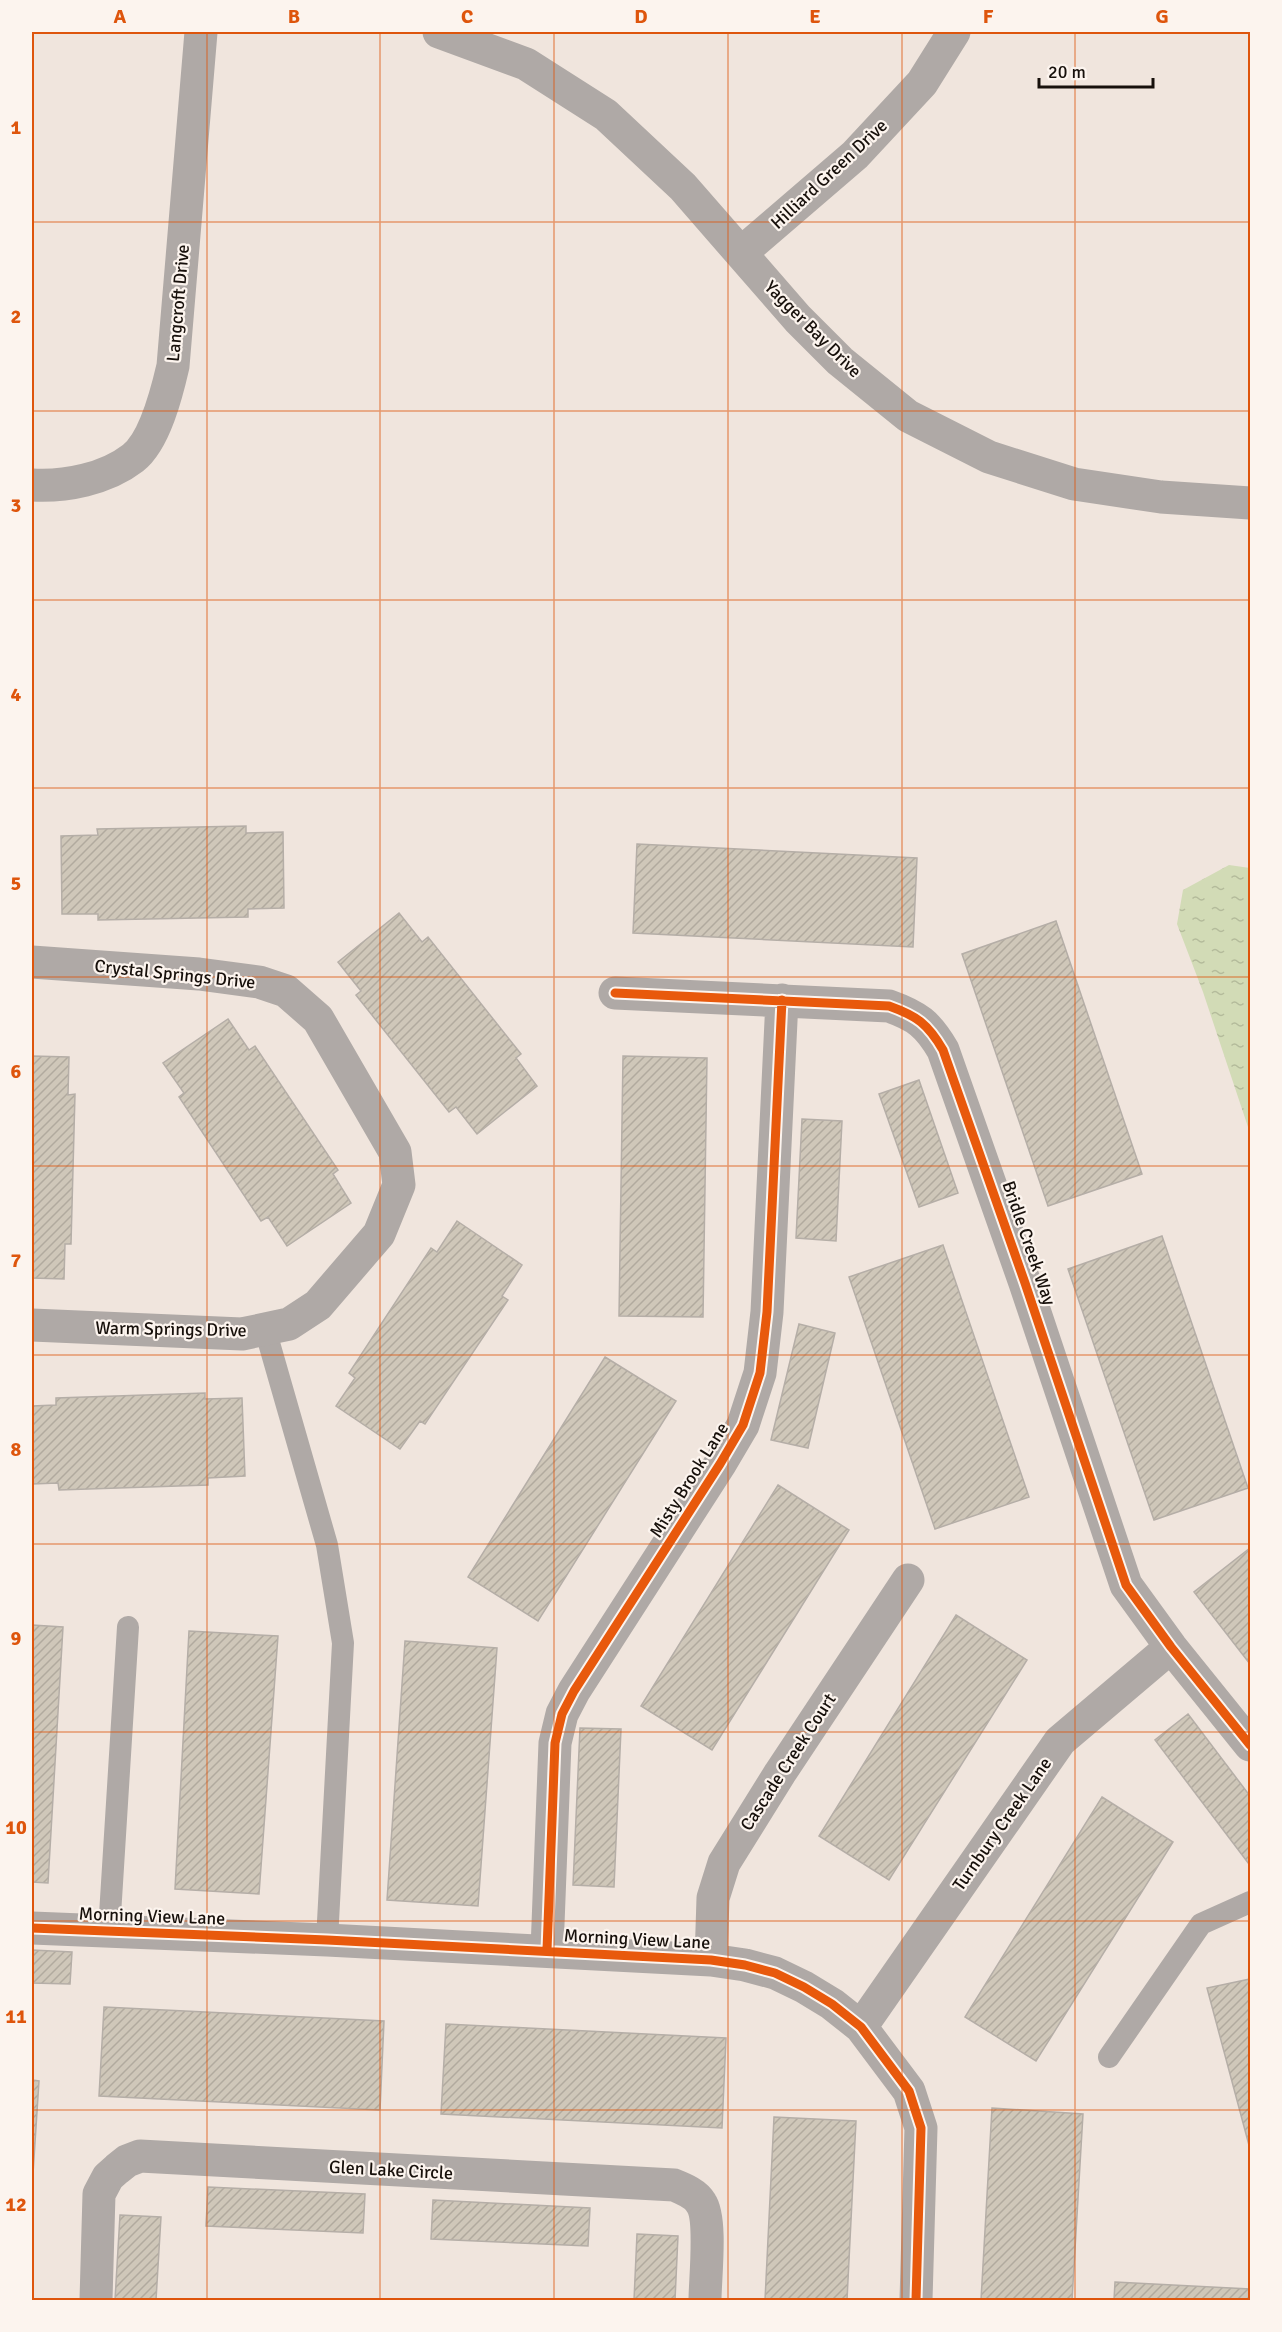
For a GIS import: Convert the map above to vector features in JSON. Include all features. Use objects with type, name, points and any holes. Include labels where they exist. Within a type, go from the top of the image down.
[{"type":"street","name":"Langcroft Drive","points":[[32,485],[71,483],[104,474],[134,458],[154,429],[173,366],[201,32]]},
{"type":"street","name":"Yagger Bay Drive","points":[[439,32],[526,64],[606,115],[683,187],[798,319],[840,361],[908,416],[989,457],[1074,484],[1161,497],[1251,502]]},
{"type":"street","name":"Hilliard Green Drive","points":[[741,253],[855,155],[922,83],[954,32]]},
{"type":"street","name":"Crystal Springs Drive","points":[[32,962],[199,975],[259,982],[286,991],[318,1019],[395,1152],[399,1185],[379,1234]]},
{"type":"street","name":"Bridle Creek Way","points":[[615,993],[889,1006],[913,1014],[932,1031],[943,1050],[1025,1283],[1126,1585],[1171,1647],[1251,1745]]},
{"type":"street","name":"Misty Brook Lane","points":[[547,1950],[555,1743],[562,1714],[574,1691],[743,1425],[759,1373],[768,1301],[782,1000]]},
{"type":"street","name":"Warm Springs Drive","points":[[32,1325],[242,1334],[289,1324],[318,1305],[379,1234]]},
{"type":"street","name":"Cascade Creek Court","points":[[711,1960],[713,1898],[724,1863],[742,1832],[908,1580]]},
{"type":"street","name":"Turnbury Creek Lane","points":[[861,2027],[1060,1741],[1171,1647]]},
{"type":"street","name":"Morning View Lane","points":[[32,1928],[547,1950],[711,1960],[745,1965],[775,1973],[804,1986],[861,2027],[909,2091],[921,2128],[916,2301]]},
{"type":"street","name":"Glen Lake Circle","points":[[96,2301],[99,2194],[108,2177],[127,2161],[140,2157],[674,2185],[688,2191],[701,2203],[707,2218],[705,2301]]},
{"type":"lane","points":[[265,1329],[327,1545],[343,1643],[327,1940]]},
{"type":"lane","points":[[109,1930],[128,1627]]},
{"type":"lane","points":[[1109,2057],[1201,1924],[1251,1902]]},
{"type":"water","points":[[1229,865],[1250,868],[1250,1133],[1203,992],[1177,924],[1183,890]]},
{"type":"building","points":[[246,826],[246,833],[283,832],[284,908],[248,909],[248,917],[98,920],[98,914],[62,914],[61,836],[98,835],[97,829]]},
{"type":"building","points":[[637,844],[917,858],[913,947],[633,933]]},
{"type":"building","points":[[399,913],[422,942],[428,937],[521,1054],[516,1058],[537,1086],[477,1134],[456,1107],[449,1112],[356,995],[361,991],[338,962]]},
{"type":"building","points":[[1056,921],[1142,1174],[1048,1206],[962,954]]},
{"type":"building","points":[[228,1019],[249,1050],[255,1046],[338,1170],[333,1174],[351,1203],[287,1246],[268,1217],[261,1221],[179,1097],[184,1093],[163,1063]]},
{"type":"building","points":[[32,1056],[69,1057],[68,1095],[75,1094],[71,1244],[65,1244],[64,1279],[32,1278]]},
{"type":"building","points":[[623,1056],[707,1058],[703,1317],[619,1316]]},
{"type":"building","points":[[919,1080],[958,1193],[919,1207],[879,1094]]},
{"type":"building","points":[[802,1119],[842,1121],[836,1241],[796,1238]]},
{"type":"building","points":[[457,1221],[522,1265],[502,1296],[508,1300],[425,1424],[420,1421],[400,1449],[336,1406],[355,1378],[349,1373],[431,1248],[437,1252]]},
{"type":"building","points":[[1162,1236],[1248,1488],[1154,1520],[1068,1269]]},
{"type":"building","points":[[943,1245],[1029,1497],[935,1529],[849,1277]]},
{"type":"building","points":[[799,1324],[835,1333],[808,1448],[771,1440]]},
{"type":"building","points":[[605,1357],[676,1401],[538,1621],[468,1577]]},
{"type":"building","points":[[205,1393],[205,1399],[242,1398],[245,1476],[208,1478],[208,1485],[59,1490],[58,1483],[32,1484],[32,1406],[56,1405],[56,1398]]},
{"type":"building","points":[[778,1485],[849,1530],[712,1750],[641,1706]]},
{"type":"building","points":[[1250,1548],[1250,1664],[1194,1592]]},
{"type":"building","points":[[956,1615],[1027,1660],[889,1880],[819,1836]]},
{"type":"building","points":[[32,1625],[63,1627],[48,1883],[32,1882]]},
{"type":"building","points":[[189,1631],[278,1636],[259,1894],[175,1889]]},
{"type":"building","points":[[405,1641],[497,1648],[478,1906],[387,1900]]},
{"type":"building","points":[[1188,1714],[1250,1796],[1249,1864],[1155,1740]]},
{"type":"building","points":[[580,1728],[621,1729],[614,1887],[573,1885]]},
{"type":"building","points":[[1102,1797],[1173,1842],[1036,2061],[965,2017]]},
{"type":"building","points":[[32,1950],[72,1952],[70,1984],[32,1983]]},
{"type":"building","points":[[1250,1979],[1250,2149],[1207,1988]]},
{"type":"building","points":[[104,2007],[384,2021],[380,2110],[99,2096]]},
{"type":"building","points":[[446,2024],[726,2038],[722,2128],[441,2114]]},
{"type":"building","points":[[32,2080],[39,2081],[32,2189]]},
{"type":"building","points":[[992,2108],[1083,2114],[1072,2300],[981,2300]]},
{"type":"building","points":[[774,2117],[856,2121],[847,2300],[765,2300]]},
{"type":"building","points":[[208,2187],[365,2194],[363,2233],[206,2226]]},
{"type":"building","points":[[433,2200],[590,2208],[588,2246],[431,2239]]},
{"type":"building","points":[[120,2215],[161,2217],[156,2300],[115,2300]]},
{"type":"building","points":[[637,2234],[678,2236],[675,2300],[634,2300]]},
{"type":"building","points":[[1115,2282],[1250,2289],[1250,2300],[1114,2300]]},
{"type":"cycle path","points":[[615,993],[889,1006],[907,1013],[927,1027],[943,1050],[1025,1283],[1126,1585],[1171,1647],[1250,1745]]},
{"type":"cycle path","points":[[547,1950],[555,1743],[562,1714],[574,1691],[743,1425],[760,1373],[767,1312],[782,1000]]},
{"type":"cycle path","points":[[32,1928],[327,1940],[711,1960],[745,1965],[775,1973],[832,2004],[861,2027],[909,2091],[921,2128],[916,2300]]}]
